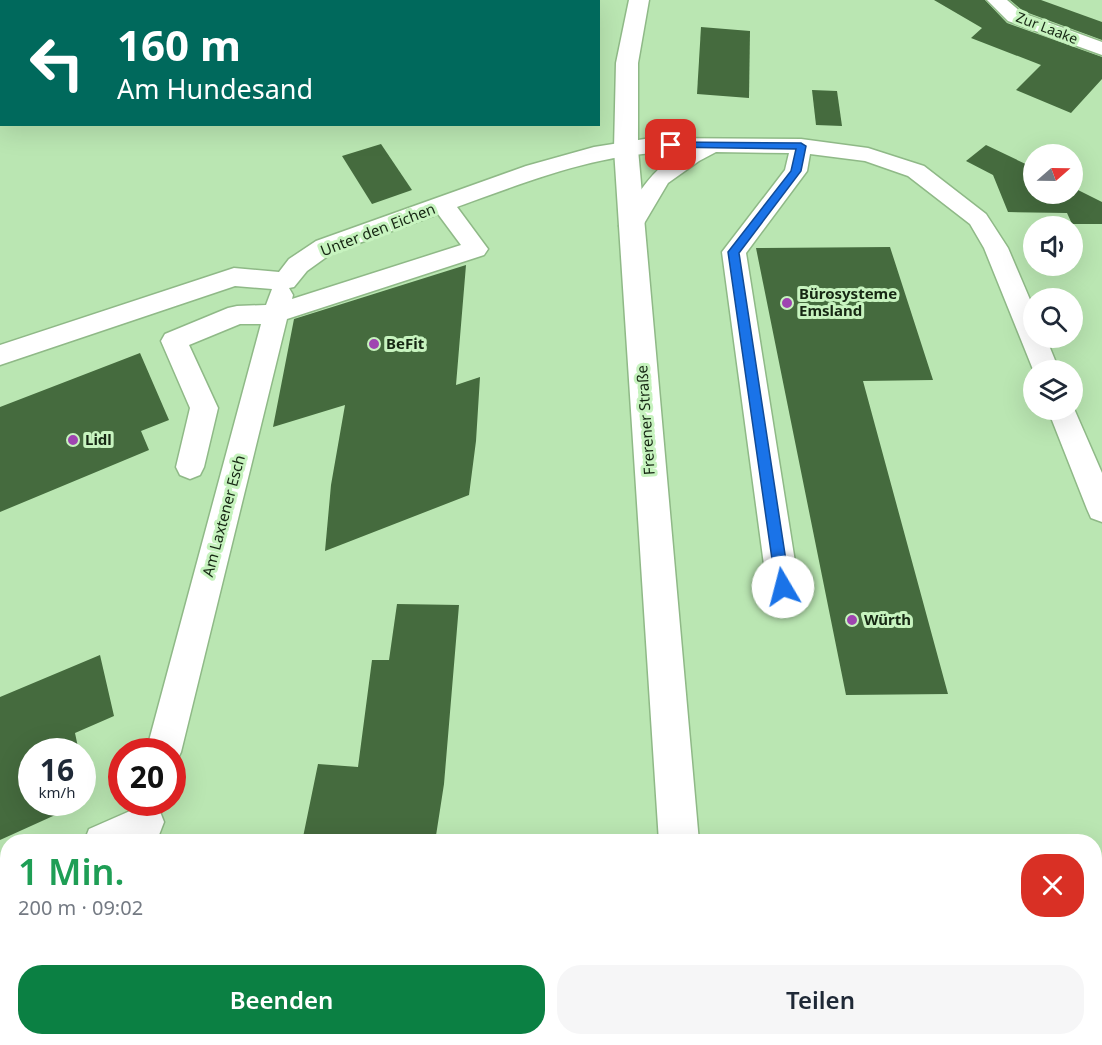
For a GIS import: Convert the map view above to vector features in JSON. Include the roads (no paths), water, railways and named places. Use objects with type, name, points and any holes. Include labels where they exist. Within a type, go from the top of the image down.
[{"type":"main road","name":"Frerener Straße","points":[[639,0],[627,63],[626,149],[678,834]]},
{"type":"street","name":"Zur Laake","points":[[996,0],[1015,17],[1102,49]]},
{"type":"street","name":"Unter den Eichen","points":[[285,280],[298,265],[324,248],[534,171],[594,154],[651,145],[801,146],[868,155],[916,171],[978,219],[996,248],[1042,360]]},
{"type":"street","points":[[631,226],[657,179],[685,158],[713,145]]},
{"type":"street","points":[[783,587],[734,252],[796,171],[801,146]]},
{"type":"street","points":[[190,467],[204,408],[174,341],[237,315],[275,314],[476,249],[443,204]]},
{"type":"street","points":[[0,355],[234,277],[285,280]]},
{"type":"street","name":"Am Laxtener Esch","points":[[168,738],[285,280]]},
{"type":"street","points":[[1066,420],[1100,500]]},
{"type":"street","points":[[118,834],[143,822]]},
{"type":"place","name":"Bürosysteme Emsland","points":[[787,303]]},
{"type":"place","name":"BeFit","points":[[374,344]]},
{"type":"place","name":"Lidl","points":[[73,440]]},
{"type":"place","name":"Würth","points":[[852,620]]}]
